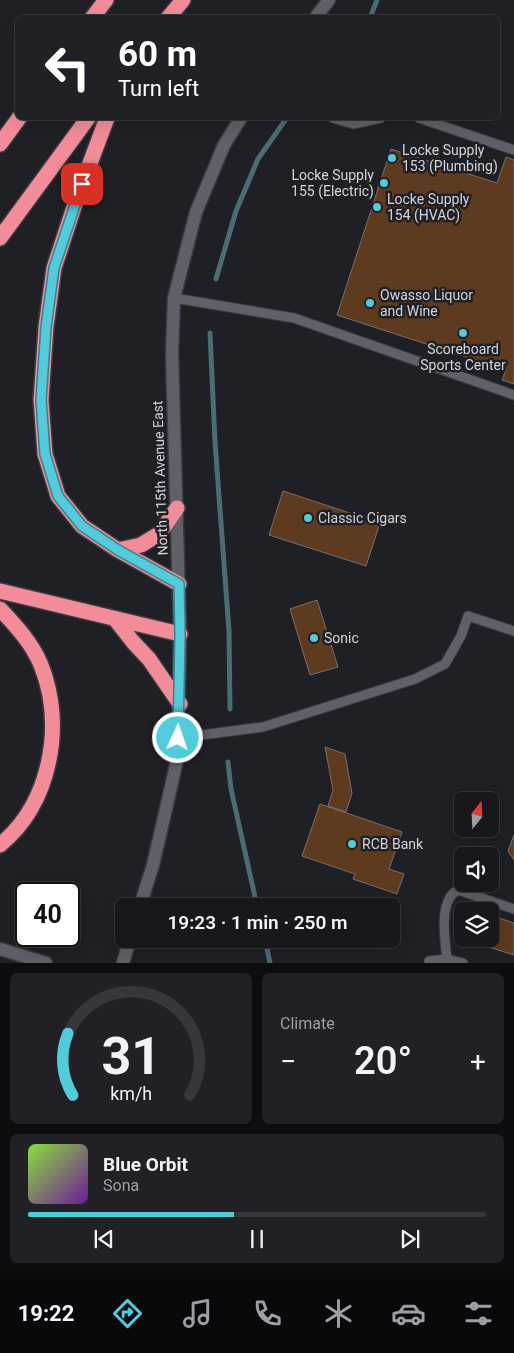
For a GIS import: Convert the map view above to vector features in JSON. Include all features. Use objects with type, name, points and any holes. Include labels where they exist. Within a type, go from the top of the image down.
[{"type":"highway","points":[[94,15],[106,0]]},
{"type":"highway","points":[[170,15],[183,0]]},
{"type":"highway","points":[[0,144],[18,120]]},
{"type":"highway","points":[[0,238],[87,120]]},
{"type":"highway","points":[[107,120],[77,198],[54,268],[46,327],[41,400],[45,454],[58,496],[82,526],[118,550],[179,584]]},
{"type":"highway","points":[[118,550],[141,545],[159,534],[177,508]]},
{"type":"highway","points":[[0,591],[180,634]]},
{"type":"highway","points":[[0,609],[16,625],[29,643],[40,664],[47,686],[52,717],[50,754],[46,775],[35,801],[21,823],[0,845]]},
{"type":"highway","points":[[115,619],[133,642],[149,658],[180,704]]},
{"type":"street","points":[[317,15],[329,0]]},
{"type":"street","name":"North 115th Avenue East","points":[[143,898],[153,865],[174,774],[180,704],[179,584],[172,354],[174,298],[196,212],[224,145],[240,120]]},
{"type":"street","points":[[0,948],[46,963]]},
{"type":"street","points":[[122,963],[127,948]]},
{"type":"lane","points":[[340,120],[353,124],[372,120]]},
{"type":"lane","points":[[426,120],[514,150]]},
{"type":"lane","points":[[174,298],[294,318],[514,395]]},
{"type":"lane","points":[[178,738],[263,727],[415,679],[445,664],[462,636],[468,616],[514,631]]},
{"type":"lane","points":[[447,959],[444,932],[447,902],[453,892],[458,890],[514,909]]},
{"type":"lane","points":[[430,961],[447,959],[463,963]]},
{"type":"building","points":[[391,149],[497,183],[506,157],[514,160],[514,384],[502,380],[506,370],[337,315]]},
{"type":"building","points":[[283,491],[380,523],[366,566],[269,535]]},
{"type":"building","name":"Sonic","points":[[317,600],[338,667],[310,675],[290,609]]},
{"type":"building","points":[[325,747],[345,754],[352,793],[346,812],[328,806],[333,790]]},
{"type":"building","name":"RCB Bank","points":[[320,804],[402,832],[389,869],[404,874],[397,894],[353,879],[355,874],[302,856]]},
{"type":"building","points":[[514,835],[514,860],[508,851]]},
{"type":"building","points":[[499,918],[514,923],[514,955],[488,947],[499,947]]},
{"type":"waterway","points":[[371,15],[377,0]]},
{"type":"waterway","points":[[216,279],[236,211],[258,159],[285,120]]},
{"type":"waterway","points":[[210,333],[215,442],[229,631],[230,709]]},
{"type":"waterway","points":[[228,762],[231,789],[255,898]]},
{"type":"waterway","points":[[267,948],[270,963]]},
{"type":"place","name":"Locke Supply 153 (Plumbing)","points":[[392,158]]},
{"type":"place","name":"Locke Supply 155 (Electric)","points":[[384,183]]},
{"type":"place","name":"Locke Supply 154 (HVAC)","points":[[377,207]]},
{"type":"place","name":"Owasso Liquor and Wine","points":[[370,303]]},
{"type":"place","name":"Scoreboard Sports Center","points":[[463,333]]},
{"type":"place","name":"Classic Cigars","points":[[308,518]]},
{"type":"place","name":"Sonic","points":[[314,638]]},
{"type":"place","name":"RCB Bank","points":[[352,844]]},
{"type":"route","points":[[82,184],[54,268],[46,327],[41,400],[45,454],[58,496],[82,526],[118,550],[179,584],[180,704],[178,738]]}]
